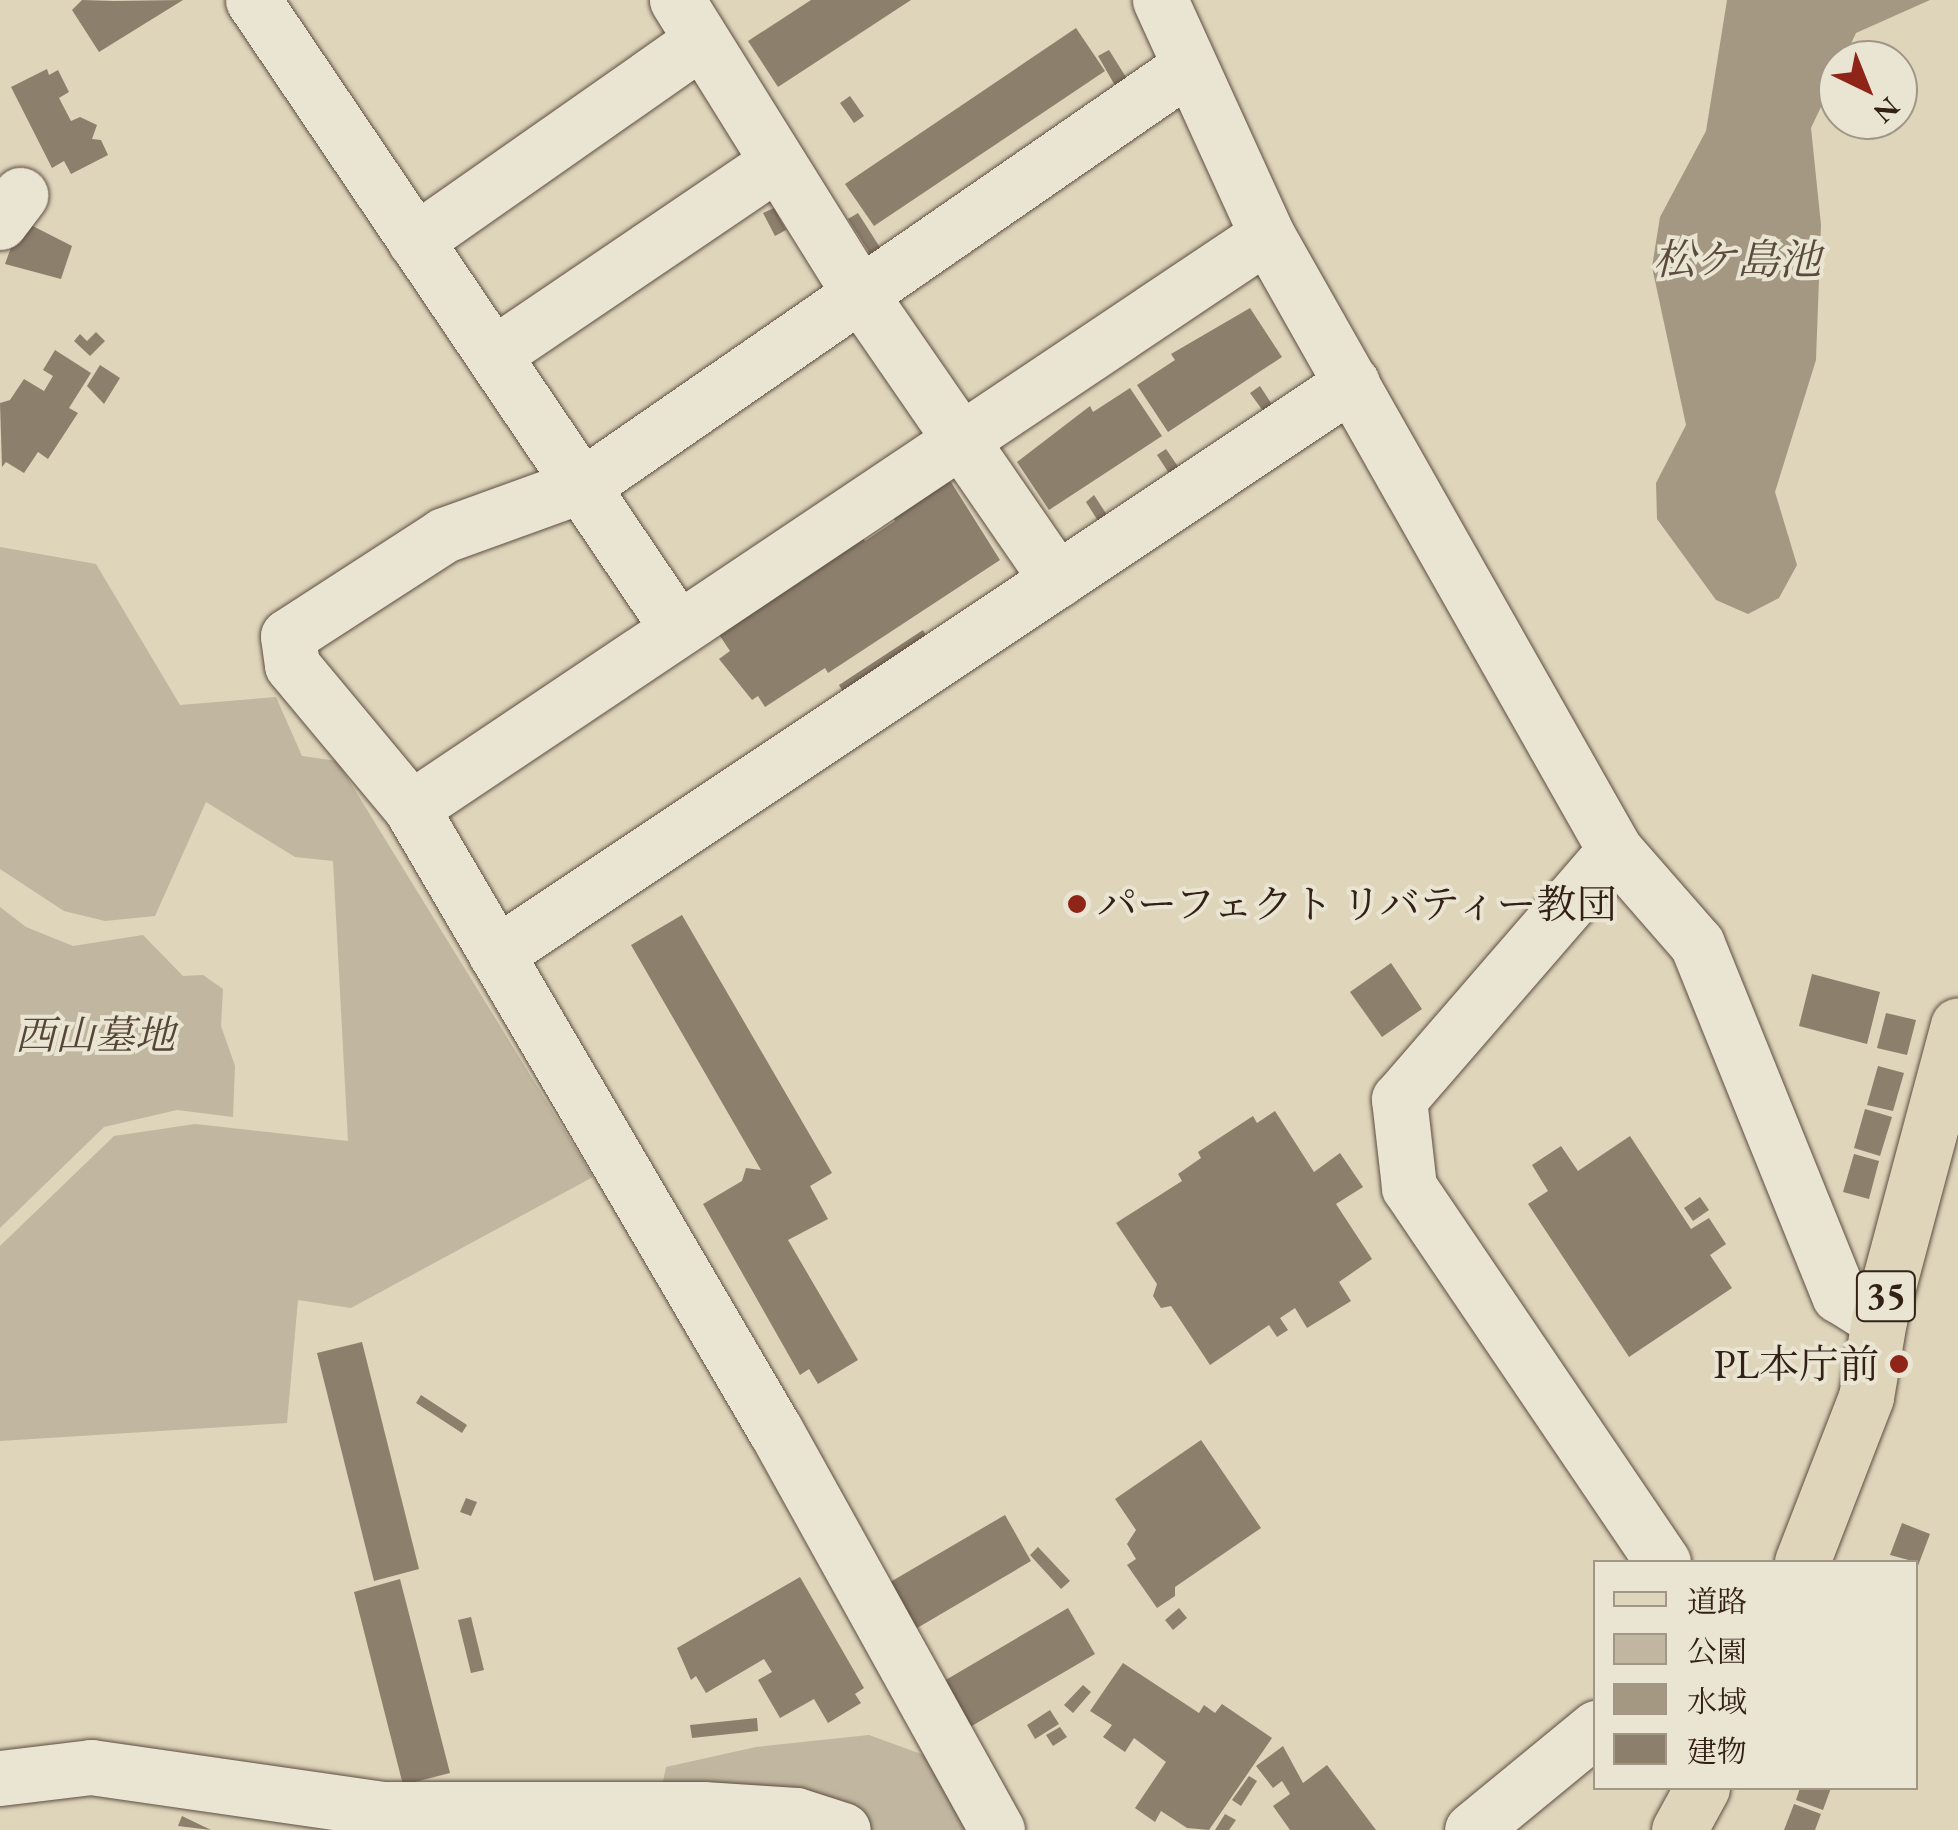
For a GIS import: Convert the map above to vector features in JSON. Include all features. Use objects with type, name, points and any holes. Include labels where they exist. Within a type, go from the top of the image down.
[{"type":"main road","name":"35","points":[[1803,1560],[1866,1398],[1879,1320],[1958,1025]]},
{"type":"main road","points":[[1679,1830],[1701,1790]]},
{"type":"street","points":[[253,0],[585,484],[678,630]]},
{"type":"street","points":[[1160,0],[1267,235],[1615,850],[1697,944],[1838,1295],[1879,1320]]},
{"type":"street","points":[[415,241],[687,22],[858,290],[1057,580]]},
{"type":"street","points":[[997,1830],[775,1430],[411,808],[292,665],[288,636],[444,534],[585,484],[858,290],[1188,68]]},
{"type":"street","points":[[494,354],[776,163]]},
{"type":"street","points":[[411,808],[1267,235]]},
{"type":"street","points":[[496,954],[1352,383]]},
{"type":"street","points":[[1615,850],[1399,1100],[1408,1186],[1662,1560]]},
{"type":"street","points":[[1472,1830],[1593,1730]]},
{"type":"street","points":[[0,1778],[92,1767],[327,1816],[381,1809],[629,1820],[796,1816],[843,1830]]},
{"type":"green space","points":[[0,547],[96,564],[180,705],[276,697],[302,756],[337,761],[593,1177],[351,1308],[298,1300],[287,1423],[0,1441],[0,1246],[114,1136],[195,1124],[348,1141],[333,861],[295,857],[206,802],[155,916],[105,921],[64,911],[0,869]]},
{"type":"green space","name":"西山墓地","points":[[0,907],[26,927],[73,946],[143,935],[183,976],[203,975],[223,989],[221,1026],[235,1066],[233,1117],[177,1110],[104,1127],[0,1228]]},
{"type":"green space","points":[[869,1735],[990,1779],[1025,1830],[653,1830],[666,1767],[756,1747]]},
{"type":"water","name":"松ケ島池","points":[[1727,0],[1930,0],[1856,33],[1853,40],[1818,40],[1818,113],[1811,128],[1821,225],[1816,360],[1775,492],[1797,565],[1779,598],[1748,614],[1716,600],[1657,519],[1656,483],[1686,425],[1652,267],[1660,217],[1706,131]]},
{"type":"building","points":[[82,0],[183,0],[99,52],[72,10]]},
{"type":"building","points":[[811,0],[911,0],[778,87],[748,41]]},
{"type":"building","points":[[1076,28],[1105,71],[874,226],[845,184]]},
{"type":"building","points":[[1109,50],[1129,82],[1117,89],[1098,56]]},
{"type":"building","points":[[47,69],[49,75],[58,70],[69,92],[59,98],[71,121],[80,117],[97,125],[92,139],[101,140],[108,155],[71,174],[64,161],[52,168],[11,87]]},
{"type":"building","points":[[850,96],[864,116],[854,123],[840,103]]},
{"type":"building","points":[[774,208],[786,230],[775,236],[763,213]]},
{"type":"building","points":[[858,213],[881,249],[871,255],[848,219]]},
{"type":"building","points":[[21,220],[72,246],[61,279],[5,264]]},
{"type":"building","points":[[1250,308],[1282,357],[1168,432],[1137,385],[1175,360],[1171,354]]},
{"type":"building","points":[[96,332],[105,341],[90,356],[74,341],[80,334],[87,341]]},
{"type":"building","points":[[55,350],[91,373],[69,408],[78,413],[48,459],[38,452],[24,473],[6,462],[2,467],[0,403],[10,400],[24,379],[44,391],[53,376],[43,370]]},
{"type":"building","points":[[100,365],[120,378],[104,404],[87,386]]},
{"type":"building","points":[[1260,386],[1275,409],[1266,415],[1250,393]]},
{"type":"building","points":[[1130,388],[1162,436],[1049,510],[1017,462],[1090,406],[1093,412]]},
{"type":"building","points":[[1166,449],[1181,471],[1172,478],[1157,455]]},
{"type":"building","points":[[944,481],[951,482],[1000,560],[828,673],[825,668],[765,707],[758,696],[752,700],[719,659],[730,651],[716,630],[861,535],[865,541],[895,521],[891,515]]},
{"type":"building","points":[[1094,495],[1109,518],[1100,524],[1086,502]]},
{"type":"building","points":[[923,630],[928,639],[844,693],[839,685]]},
{"type":"building","points":[[682,915],[832,1173],[810,1186],[828,1219],[788,1240],[858,1360],[818,1384],[809,1369],[800,1375],[703,1204],[742,1181],[746,1168],[761,1170],[631,945]]},
{"type":"building","points":[[1391,963],[1422,1009],[1382,1037],[1350,992]]},
{"type":"building","points":[[1812,974],[1880,992],[1867,1044],[1799,1026]]},
{"type":"building","points":[[1886,1013],[1916,1020],[1907,1055],[1877,1048]]},
{"type":"building","points":[[1878,1066],[1904,1073],[1893,1111],[1867,1105]]},
{"type":"building","points":[[1865,1109],[1892,1117],[1880,1156],[1854,1148]]},
{"type":"building","points":[[1275,1111],[1314,1172],[1340,1153],[1363,1187],[1336,1204],[1372,1259],[1339,1282],[1351,1301],[1307,1328],[1295,1308],[1280,1318],[1288,1330],[1277,1337],[1269,1325],[1210,1365],[1171,1306],[1161,1308],[1153,1296],[1157,1284],[1116,1223],[1182,1181],[1178,1174],[1201,1158],[1198,1152],[1253,1116],[1257,1123]]},
{"type":"building","points":[[1630,1136],[1691,1229],[1709,1218],[1726,1244],[1710,1255],[1732,1288],[1629,1357],[1528,1204],[1548,1191],[1532,1165],[1561,1146],[1578,1171]]},
{"type":"building","points":[[1854,1154],[1879,1161],[1869,1199],[1843,1192]]},
{"type":"building","points":[[1700,1197],[1709,1210],[1693,1221],[1684,1208]]},
{"type":"building","points":[[362,1342],[419,1569],[374,1581],[317,1353]]},
{"type":"building","points":[[421,1395],[467,1425],[462,1433],[416,1403]]},
{"type":"building","points":[[1201,1440],[1261,1528],[1175,1587],[1175,1596],[1157,1608],[1127,1565],[1136,1559],[1127,1544],[1136,1530],[1115,1499]]},
{"type":"building","points":[[466,1498],[477,1502],[471,1516],[460,1512]]},
{"type":"building","points":[[1005,1515],[1031,1561],[907,1634],[880,1588]]},
{"type":"building","points":[[1902,1523],[1930,1534],[1918,1566],[1918,1560],[1890,1555]]},
{"type":"building","points":[[1038,1547],[1070,1581],[1061,1589],[1030,1555]]},
{"type":"building","points":[[800,1577],[864,1688],[855,1694],[861,1703],[828,1723],[814,1699],[780,1718],[758,1680],[772,1672],[764,1659],[706,1693],[696,1676],[691,1680],[677,1648]]},
{"type":"building","points":[[400,1579],[450,1773],[403,1785],[354,1592]]},
{"type":"building","points":[[1068,1608],[1095,1654],[970,1727],[944,1681]]},
{"type":"building","points":[[1179,1608],[1187,1618],[1173,1630],[1165,1620]]},
{"type":"building","points":[[471,1617],[484,1670],[471,1673],[458,1620]]},
{"type":"building","points":[[1123,1663],[1199,1713],[1204,1705],[1215,1713],[1222,1704],[1272,1738],[1209,1830],[1187,1828],[1161,1811],[1155,1822],[1135,1808],[1166,1762],[1134,1738],[1125,1752],[1103,1737],[1112,1725],[1090,1711]]},
{"type":"building","points":[[1083,1685],[1091,1692],[1073,1713],[1064,1705]]},
{"type":"building","points":[[1050,1710],[1059,1724],[1035,1739],[1027,1725]]},
{"type":"building","points":[[757,1718],[758,1731],[692,1738],[690,1725]]},
{"type":"building","points":[[1060,1727],[1067,1737],[1053,1746],[1046,1735]]},
{"type":"building","points":[[1283,1746],[1303,1783],[1327,1765],[1376,1830],[1290,1830],[1273,1806],[1290,1794],[1282,1781],[1273,1788],[1256,1766]]},
{"type":"building","points":[[1249,1776],[1257,1781],[1241,1806],[1232,1800]]},
{"type":"building","points":[[1799,1790],[1830,1790],[1823,1810],[1796,1800]]},
{"type":"building","points":[[1794,1804],[1821,1814],[1815,1830],[1784,1830]]},
{"type":"building","points":[[1225,1814],[1236,1820],[1229,1830],[1215,1830]]},
{"type":"building","points":[[182,1816],[211,1830],[178,1826]]},
{"type":"place","name":"パーフェクト リバティー教団","points":[[1077,904]]},
{"type":"place","name":"PL本庁前","points":[[1899,1364]]}]
